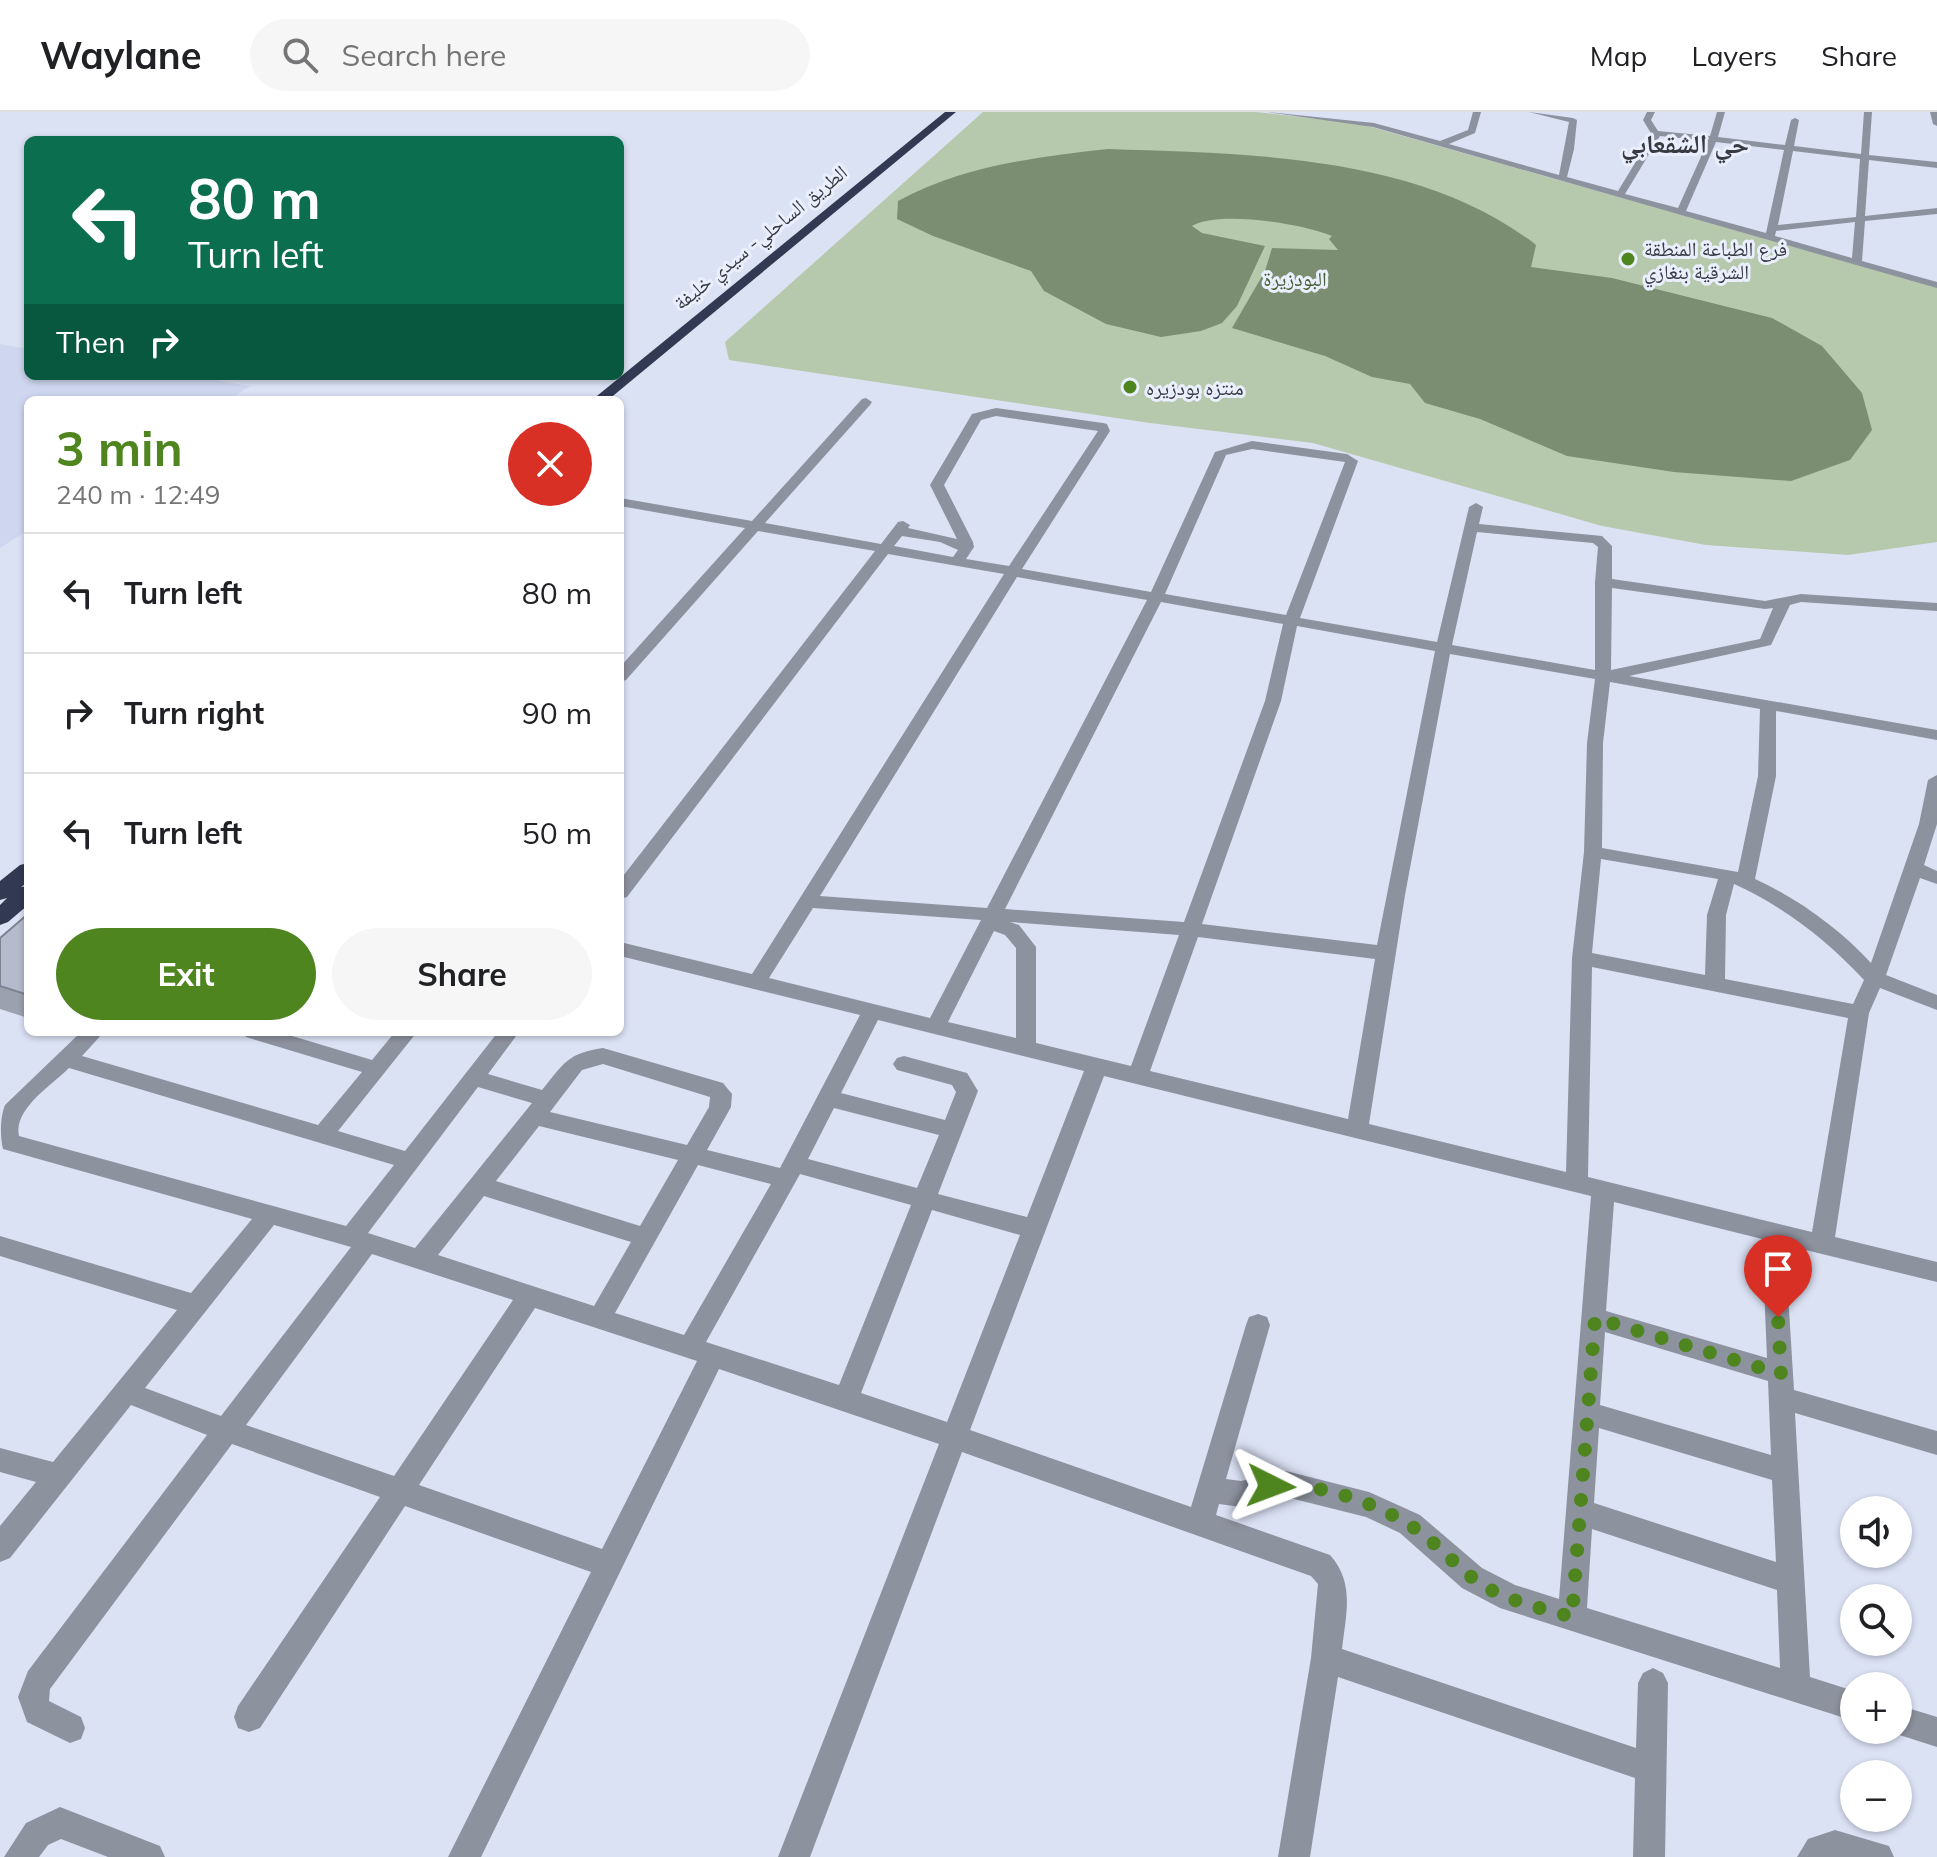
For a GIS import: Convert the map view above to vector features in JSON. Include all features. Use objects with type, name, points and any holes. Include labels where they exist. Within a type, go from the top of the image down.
[{"type":"highway","name":"الطريق الساحلي- سيدي خليفة","points":[[624,380],[951,112]]},
{"type":"highway","points":[[624,396],[964,112]]},
{"type":"highway","name":"الطريق الساحلي- سيدي خليفة","points":[[604,396],[623,380]]},
{"type":"highway","points":[[0,893],[24,873]]},
{"type":"highway","points":[[0,917],[24,896]]},
{"type":"street","points":[[1271,112],[1349,116],[1681,212],[1772,233],[1937,285]]},
{"type":"street","points":[[1441,144],[1469,134],[1477,112]]},
{"type":"street","points":[[1533,112],[1573,120],[1575,134],[1569,144],[1562,178]]},
{"type":"street","points":[[1651,112],[1647,120],[1657,133],[1937,165]]},
{"type":"street","points":[[1681,212],[1713,139],[1721,112]]},
{"type":"street","points":[[1857,262],[1868,112]]},
{"type":"street","points":[[1934,112],[1937,124]]},
{"type":"street","points":[[1772,233],[1795,120]]},
{"type":"street","points":[[1620,195],[1657,133]]},
{"type":"street","points":[[1772,233],[1937,211]]},
{"type":"street","points":[[624,673],[866,402]]},
{"type":"street","points":[[757,982],[1104,431],[1103,427],[996,412],[979,415],[937,485],[967,547]]},
{"type":"street","points":[[936,1026],[1156,597],[1221,452],[1252,445],[1347,458],[1352,461],[1291,621],[1273,701],[1138,1076]]},
{"type":"street","points":[[624,503],[1937,735]]},
{"type":"street","points":[[1357,1130],[1384,953],[1442,647],[1476,507]]},
{"type":"street","points":[[1471,527],[1597,539],[1605,546],[1602,582],[1603,676],[1595,743],[1593,852],[1582,958],[1577,1184]]},
{"type":"street","points":[[624,888],[901,528],[967,547]]},
{"type":"street","points":[[957,561],[967,547]]},
{"type":"street","points":[[1602,582],[1765,605],[1801,598],[1937,607]]},
{"type":"street","points":[[1603,676],[1766,642],[1783,603]]},
{"type":"street","points":[[1715,985],[1715,935],[1722,887],[1737,878],[1767,776],[1768,705]]},
{"type":"street","points":[[1822,1244],[1859,1013],[1888,948],[1928,824],[1937,780]]},
{"type":"street","points":[[1593,852],[1737,878],[1812,922],[1847,949],[1874,978],[1937,1003]]},
{"type":"street","points":[[1914,868],[1937,878]]},
{"type":"street","points":[[808,901],[992,918],[1190,929],[1384,953]]},
{"type":"street","points":[[992,918],[1012,930],[1026,947],[1026,1048]]},
{"type":"street","points":[[624,950],[1937,1274]]},
{"type":"street","points":[[1582,958],[1859,1013]]},
{"type":"street","points":[[464,1857],[609,1565],[701,1354],[789,1171],[873,1010]]},
{"type":"street","points":[[90,1036],[11,1113],[5,1134],[11,1143],[359,1240],[846,1399],[1313,1561],[1327,1570],[1334,1585],[1326,1658],[1294,1857]]},
{"type":"street","points":[[266,1036],[377,1069]]},
{"type":"street","points":[[321,1137],[404,1036]]},
{"type":"street","points":[[70,1728],[38,1711],[33,1697],[38,1681],[226,1430],[359,1240],[410,1161],[506,1036]]},
{"type":"street","points":[[420,1260],[575,1064],[603,1056],[715,1089],[722,1101],[694,1156],[599,1319]]},
{"type":"street","points":[[65,1059],[410,1161]]},
{"type":"street","points":[[846,1399],[967,1091],[964,1082],[904,1064]]},
{"type":"street","points":[[794,1857],[1097,1065]]},
{"type":"street","points":[[473,1078],[540,1107],[694,1156],[789,1171],[923,1199],[1035,1229]]},
{"type":"street","points":[[828,1098],[951,1130]]},
{"type":"street","points":[[479,1185],[646,1237]]},
{"type":"street","points":[[1572,1617],[1603,1190]]},
{"type":"street","points":[[0,1548],[270,1213]]},
{"type":"street","points":[[1773,1232],[1796,1688]]},
{"type":"street","points":[[0,1246],[196,1305]]},
{"type":"street","points":[[249,1717],[529,1296]]},
{"type":"street","points":[[1595,1318],[1937,1443]]},
{"type":"street","points":[[1200,1522],[1258,1325]]},
{"type":"street","points":[[126,1392],[609,1565]]},
{"type":"street","points":[[1588,1413],[1786,1472]]},
{"type":"street","points":[[0,1460],[58,1476]]},
{"type":"street","points":[[1210,1490],[1241,1494],[1286,1484],[1369,1505],[1410,1524],[1456,1565],[1491,1589],[1840,1702]]},
{"type":"street","points":[[1580,1512],[1791,1581]]},
{"type":"street","points":[[1326,1658],[1651,1768]]},
{"type":"street","points":[[1649,1857],[1653,1683]]},
{"type":"street","points":[[1912,1724],[1937,1732]]},
{"type":"street","points":[[20,1857],[37,1834],[60,1823],[149,1857]]},
{"type":"street","points":[[1813,1857],[1822,1847],[1833,1845],[1878,1857]]},
{"type":"shaded area","points":[[1108,149],[1218,153],[1331,165],[1386,176],[1440,192],[1490,215],[1536,245],[1531,267],[1612,278],[1772,318],[1822,346],[1862,393],[1872,430],[1850,460],[1791,481],[1674,472],[1567,456],[1480,419],[1425,403],[1410,384],[1372,377],[1325,356],[1232,328],[1265,271],[1272,248],[1338,250],[1329,239],[1332,236],[1319,231],[1240,219],[1204,221],[1192,226],[1202,233],[1265,246],[1237,306],[1222,323],[1201,331],[1161,337],[1106,324],[1044,291],[1031,271],[933,236],[897,219],[898,201],[948,179],[1000,165]]},
{"type":"shaded area","points":[[0,344],[24,348],[24,380],[213,380],[250,386],[235,396],[24,396],[24,533],[0,548]]},
{"type":"green space","name":"البودزيرة","points":[[983,112],[1256,112],[1361,124],[1937,287],[1937,542],[1848,555],[1706,545],[1602,526],[1313,443],[1150,423],[729,360],[725,342]]},
{"type":"building","points":[[24,917],[24,994],[0,986],[0,938]]},
{"type":"place","name":"فرع الطباعة المنطقة الشرقية بنغازي","points":[[1628,259]]},
{"type":"place","name":"منتزه بودزيره","points":[[1130,387]]},
{"type":"district","name":"حي الشقعابي","points":[[1685,143]]},
{"type":"route","points":[[1271,1486],[1301,1486],[1390,1513],[1410,1524],[1472,1578],[1491,1589],[1572,1617],[1595,1318],[1781,1374],[1778,1317]]}]
